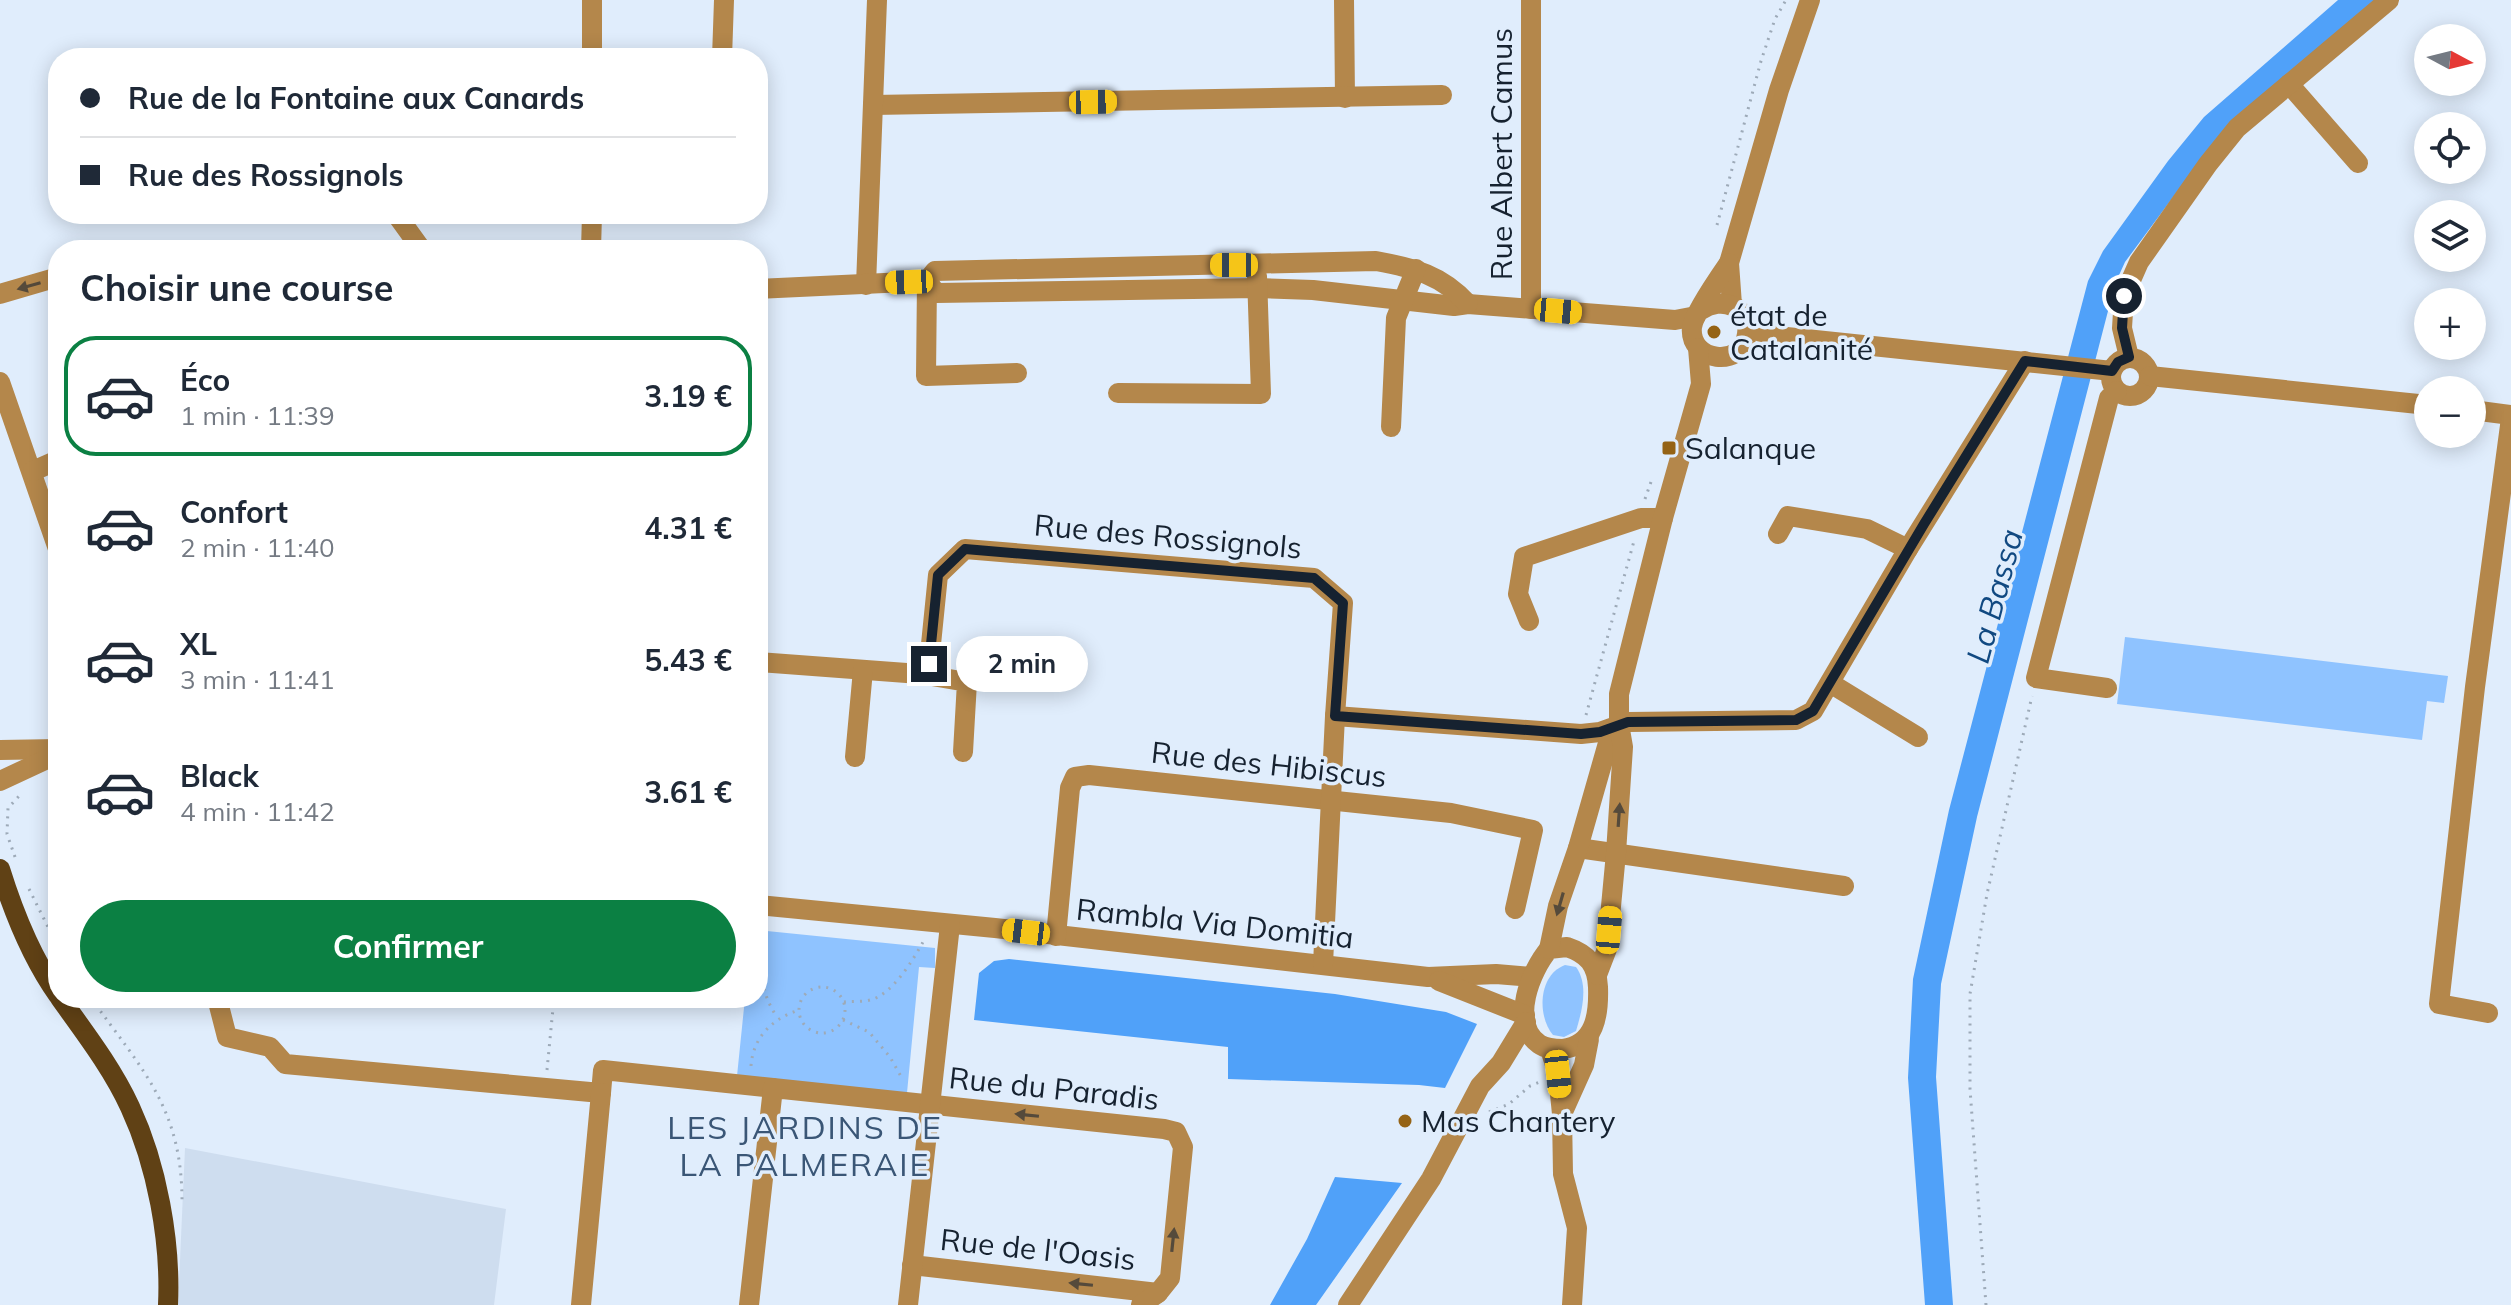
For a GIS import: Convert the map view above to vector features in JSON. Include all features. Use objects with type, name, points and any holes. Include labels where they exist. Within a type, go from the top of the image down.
[{"type":"main road","points":[[8,864],[15,917],[48,981]]},
{"type":"main road","points":[[67,1008],[130,1107],[151,1168],[169,1284],[168,1305]]},
{"type":"street","points":[[592,0],[592,48]]},
{"type":"street","points":[[722,48],[724,0]]},
{"type":"street","points":[[866,285],[877,0]]},
{"type":"street","points":[[1344,0],[1345,98]]},
{"type":"street","name":"Rue Albert Camus","points":[[1531,0],[1531,309]]},
{"type":"street","points":[[1562,1114],[1584,1065],[1596,1019],[1597,975],[1607,949],[1616,853],[1623,747],[1619,694],[1663,518],[1701,384],[1697,326],[1729,263],[1779,90],[1810,0]]},
{"type":"street","points":[[2129,357],[2122,328],[2124,296],[2139,262],[2237,128],[2389,0]]},
{"type":"street","points":[[2289,84],[2358,163]]},
{"type":"street","points":[[873,105],[1442,95]]},
{"type":"street","points":[[1017,373],[926,376],[927,281],[935,271],[1376,261],[1416,269],[1452,286],[1468,304]]},
{"type":"street","points":[[1729,263],[1732,305]]},
{"type":"street","points":[[1118,393],[1261,394],[1256,264]]},
{"type":"street","points":[[1391,427],[1396,318],[1416,269]]},
{"type":"street","points":[[0,294],[48,280]]},
{"type":"street","points":[[927,281],[936,293],[1257,288],[1313,290],[1404,302],[1675,320],[1697,326],[1713,358],[1722,358],[1739,350],[1746,334],[1744,317],[1732,305],[1716,303],[1697,326]]},
{"type":"street","points":[[768,289],[927,281]]},
{"type":"street","points":[[1746,334],[2058,364],[2109,377],[2127,396],[2139,395],[2147,387],[2149,370],[2141,360],[2129,357],[2118,362],[2109,377],[2109,398],[2036,678],[2107,688]]},
{"type":"street","points":[[1701,384],[1722,358]]},
{"type":"street","points":[[1323,964],[1335,716],[1581,734],[1600,732],[1619,724],[1796,720],[1813,711],[1908,549],[2025,361]]},
{"type":"street","points":[[2150,376],[2414,404]]},
{"type":"street","points":[[0,382],[48,518]]},
{"type":"street","points":[[2486,412],[2511,416],[2475,687],[2439,1004],[2488,1013]]},
{"type":"street","points":[[33,471],[48,464]]},
{"type":"street","points":[[1778,534],[1788,516],[1867,529],[1908,549]]},
{"type":"street","points":[[1529,621],[1518,594],[1524,557],[1641,518],[1663,518]]},
{"type":"street","name":"Rue des Rossignols","points":[[920,674],[929,664],[938,575],[965,549],[1314,578],[1343,603],[1335,716]]},
{"type":"street","points":[[768,663],[920,674],[967,682],[963,752]]},
{"type":"street","points":[[855,757],[863,670]]},
{"type":"street","points":[[1830,683],[1918,737]]},
{"type":"street","points":[[1348,1305],[1431,1179],[1480,1086],[1501,1063],[1526,1018],[1531,977],[1549,949],[1558,906],[1608,743],[1619,724]]},
{"type":"street","points":[[0,750],[48,751]]},
{"type":"street","points":[[0,781],[48,756]]},
{"type":"street","name":"Rue des Hibiscus","points":[[1056,936],[1070,788],[1075,777],[1089,775],[1451,813],[1533,830],[1515,909]]},
{"type":"street","points":[[1578,848],[1844,886]]},
{"type":"street","name":"Rambla Via Domitia","points":[[768,915],[950,925],[1428,977],[1496,974],[1531,977]]},
{"type":"street","points":[[908,1305],[950,925]]},
{"type":"street","points":[[1549,949],[1567,947],[1580,951],[1591,960],[1597,975]]},
{"type":"street","name":"Rambla Via Domitia","points":[[1428,977],[1526,1018]]},
{"type":"street","points":[[220,1008],[227,1037],[270,1047],[285,1064],[601,1093]]},
{"type":"street","points":[[1526,1018],[1532,1037],[1545,1047],[1558,1074],[1563,1174],[1577,1228],[1572,1305]]},
{"type":"street","points":[[1501,1063],[1545,1047],[1577,1046],[1589,1039]]},
{"type":"street","points":[[581,1305],[603,1070],[773,1088],[931,1095]]},
{"type":"street","points":[[749,1305],[773,1088]]},
{"type":"street","name":"Rue du Paradis","points":[[931,1095],[1176,1132],[1183,1147],[1170,1278],[1158,1293]]},
{"type":"street","name":"Rue de l'Oasis","points":[[912,1265],[1158,1293]]},
{"type":"street","points":[[1141,1305],[1158,1293]]},
{"type":"path","points":[[1581,734],[1641,518]]},
{"type":"path","points":[[1986,1305],[1970,1089],[1970,994],[1987,894],[2036,678]]},
{"type":"path","points":[[8,864],[8,808],[27,788]]},
{"type":"path","points":[[27,884],[48,927]]},
{"type":"path","points":[[844,1002],[873,1000],[896,982],[923,942]]},
{"type":"path","points":[[823,987],[839,994],[844,1002],[843,1020],[827,1032],[808,1028],[799,1010],[806,993],[823,987]]},
{"type":"path","points":[[768,1004],[777,1017]]},
{"type":"path","points":[[545,1088],[553,1008]]},
{"type":"path","points":[[749,1086],[751,1058],[763,1034],[777,1017],[799,1010]]},
{"type":"path","points":[[843,1020],[869,1032],[890,1057],[902,1080],[931,1095]]},
{"type":"path","points":[[1481,1115],[1509,1104],[1530,1086],[1558,1074]]},
{"type":"shaded area","points":[[2338,0],[2375,0],[2205,154],[2125,262],[2115,284],[1977,817],[1941,984],[1936,1077],[1953,1305],[1925,1305],[1908,1078],[1913,979],[1949,810],[2088,281],[2103,251],[2204,117]]},
{"type":"shaded area","points":[[2125,637],[2448,676],[2444,703],[2427,701],[2422,740],[2117,704]]},
{"type":"shaded area","points":[[768,931],[935,948],[935,968],[919,967],[907,1093],[737,1076],[744,1008],[768,1008]]},
{"type":"shaded area","points":[[1009,959],[1335,994],[1446,1012],[1477,1024],[1445,1088],[1228,1079],[1228,1047],[974,1020],[979,973],[994,961]]},
{"type":"shaded area","points":[[1565,965],[1576,967],[1583,990],[1576,1031],[1564,1037],[1553,1035],[1548,1027],[1543,997],[1549,977]]},
{"type":"shaded area","points":[[185,1148],[506,1209],[494,1305],[178,1305]]},
{"type":"shaded area","points":[[1335,1177],[1402,1183],[1316,1305],[1270,1305],[1307,1239]]},
{"type":"place","name":"état de Catalanité","points":[[1714,332]]},
{"type":"place","name":"Salanque","points":[[1669,448]]},
{"type":"place","name":"Mas Chantery","points":[[1405,1121]]},
{"type":"district","name":"LES JARDINS DE LA PALMERAIE","points":[[805,1146]]},
{"type":"route","points":[[929,664],[938,575],[965,549],[1314,578],[1343,603],[1335,716],[1581,734],[1600,732],[1628,722],[1796,720],[1813,711],[2025,361],[2112,371],[2118,362],[2129,357],[2122,328],[2124,296]]},
{"type":"water label","name":"La Bassa","points":[[1994,596]]}]
